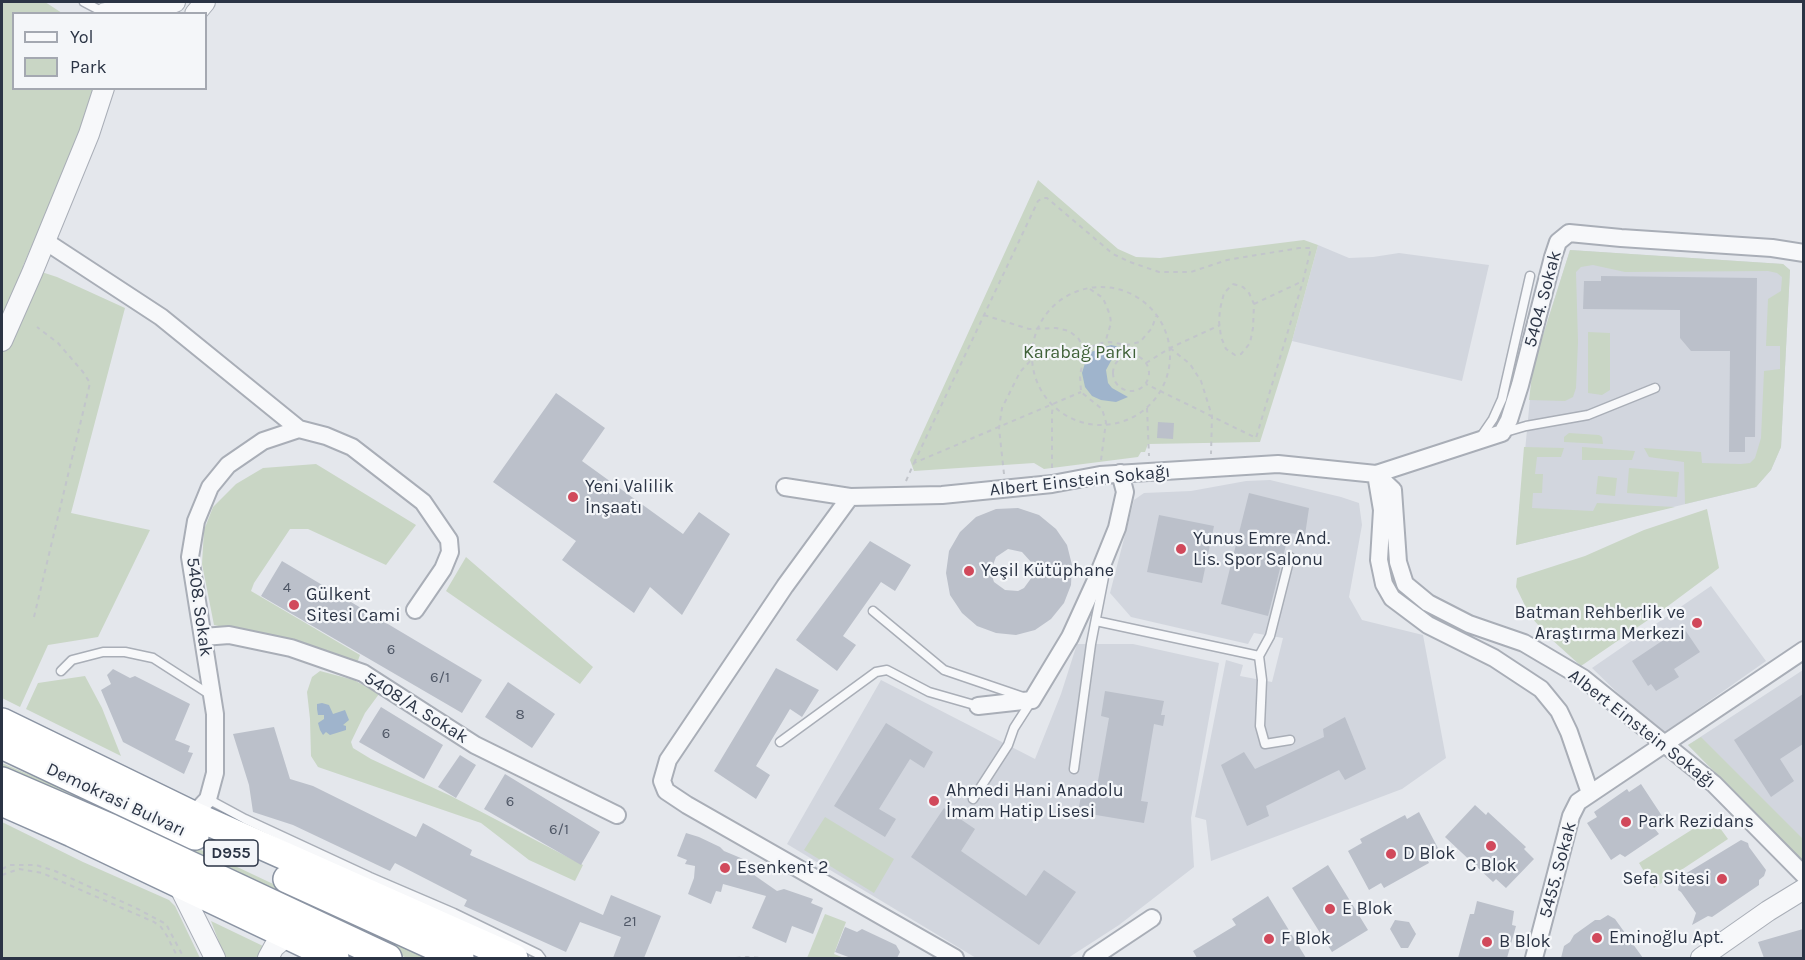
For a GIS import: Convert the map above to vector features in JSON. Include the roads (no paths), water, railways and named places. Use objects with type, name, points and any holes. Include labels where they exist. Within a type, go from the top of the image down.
[{"type":"highway","points":[[2,722],[201,807],[514,958]]},
{"type":"highway","name":"Demokrasi Bulvarı","points":[[2,745],[460,958]]},
{"type":"highway","name":"Demokrasi Bulvarı","points":[[2,781],[111,828],[388,958]]},
{"type":"highway","points":[[2,802],[334,958]]},
{"type":"street","points":[[142,12],[175,2]]},
{"type":"street","points":[[2,341],[89,134],[103,90]]},
{"type":"street","name":"5404. Sokak","points":[[1502,433],[1509,420],[1520,385],[1558,242],[1569,233],[1772,248],[1803,253]]},
{"type":"street","points":[[45,241],[160,317],[299,429],[326,436],[352,447],[423,502],[449,540],[450,552],[443,569],[415,610]]},
{"type":"street","name":"5408. Sokak","points":[[201,807],[214,772],[215,714],[190,557],[196,520],[210,487],[228,465],[263,441],[299,429]]},
{"type":"street","points":[[1376,474],[1502,433]]},
{"type":"street","name":"Albert Einstein Sokağı","points":[[785,487],[850,497],[942,495],[1120,473],[1278,464],[1376,474],[1393,490],[1398,561],[1405,584],[1428,603],[1469,624],[1524,643],[1583,678],[1714,784],[1803,875]]},
{"type":"street","points":[[978,706],[1032,700],[1070,637],[1118,528],[1125,492],[1120,473]]},
{"type":"street","name":"Albert Einstein Sokağı","points":[[1376,474],[1382,510],[1379,560],[1384,584],[1392,598],[1428,625],[1494,658],[1541,688],[1559,711],[1569,732],[1590,793]]},
{"type":"street","points":[[850,497],[785,586],[668,760],[662,782],[666,791],[687,805],[955,958]]},
{"type":"street","name":"5408/A. Sokak","points":[[203,637],[229,635],[291,648],[363,673],[475,745],[617,815]]},
{"type":"street","name":"5455. Sokak","points":[[1534,958],[1571,816],[1578,802],[1803,650]]},
{"type":"street","points":[[178,884],[215,958]]},
{"type":"street","points":[[1701,958],[1795,902],[1803,889]]},
{"type":"street","points":[[1092,958],[1152,918]]},
{"type":"street","points":[[268,958],[274,947],[287,936]]},
{"type":"lane","points":[[84,2],[103,12]]},
{"type":"lane","points":[[1478,441],[1493,419],[1502,399],[1530,276]]},
{"type":"lane","points":[[1502,433],[1526,426],[1588,415],[1655,388]]},
{"type":"lane","points":[[1074,769],[1091,644],[1103,581],[1118,528]]},
{"type":"lane","points":[[1290,557],[1270,636],[1259,656],[1262,680],[1260,726],[1265,744],[1290,740]]},
{"type":"lane","points":[[873,611],[944,670],[1032,700],[1014,728],[1008,745],[974,799]]},
{"type":"lane","points":[[1096,621],[1259,656]]},
{"type":"lane","points":[[61,671],[72,660],[104,652],[125,652],[153,658],[212,696]]},
{"type":"lane","points":[[780,742],[876,672],[887,670],[929,692],[978,706]]},
{"type":"lane","points":[[201,807],[245,819],[454,913],[538,954],[541,958]]},
{"type":"water","points":[[1111,345],[1128,349],[1112,359],[1106,370],[1108,383],[1112,388],[1128,397],[1116,402],[1092,396],[1085,387],[1082,373],[1091,352]]},
{"type":"water","points":[[317,704],[329,705],[333,714],[345,710],[349,720],[343,725],[346,726],[346,730],[330,735],[326,732],[323,735],[318,723],[324,719],[324,715],[318,715],[317,709]]},
{"type":"place","name":"Yeni Valilik İnşaatı","points":[[573,497]]},
{"type":"place","name":"Yunus Emre And. Lis. Spor Salonu","points":[[1181,549]]},
{"type":"place","name":"Yeşil Kütüphane","points":[[969,571]]},
{"type":"place","name":"Gülkent Sitesi Cami","points":[[294,605]]},
{"type":"place","name":"Batman Rehberlik ve Araştırma Merkezi","points":[[1697,623]]},
{"type":"place","name":"Ahmedi Hani Anadolu İmam Hatip Lisesi","points":[[934,801]]},
{"type":"place","name":"Park Rezidans","points":[[1626,822]]},
{"type":"place","name":"C Blok","points":[[1491,846]]},
{"type":"place","name":"D Blok","points":[[1391,854]]},
{"type":"place","name":"Esenkent 2","points":[[725,868]]},
{"type":"place","name":"Sefa Sitesi","points":[[1722,879]]},
{"type":"place","name":"E Blok","points":[[1330,909]]},
{"type":"place","name":"Eminoğlu Apt.","points":[[1597,938]]},
{"type":"place","name":"F Blok","points":[[1269,939]]},
{"type":"place","name":"B Blok","points":[[1487,942]]},
{"type":"park label","name":"Karabağ Parkı","points":[[1080,353]]}]
